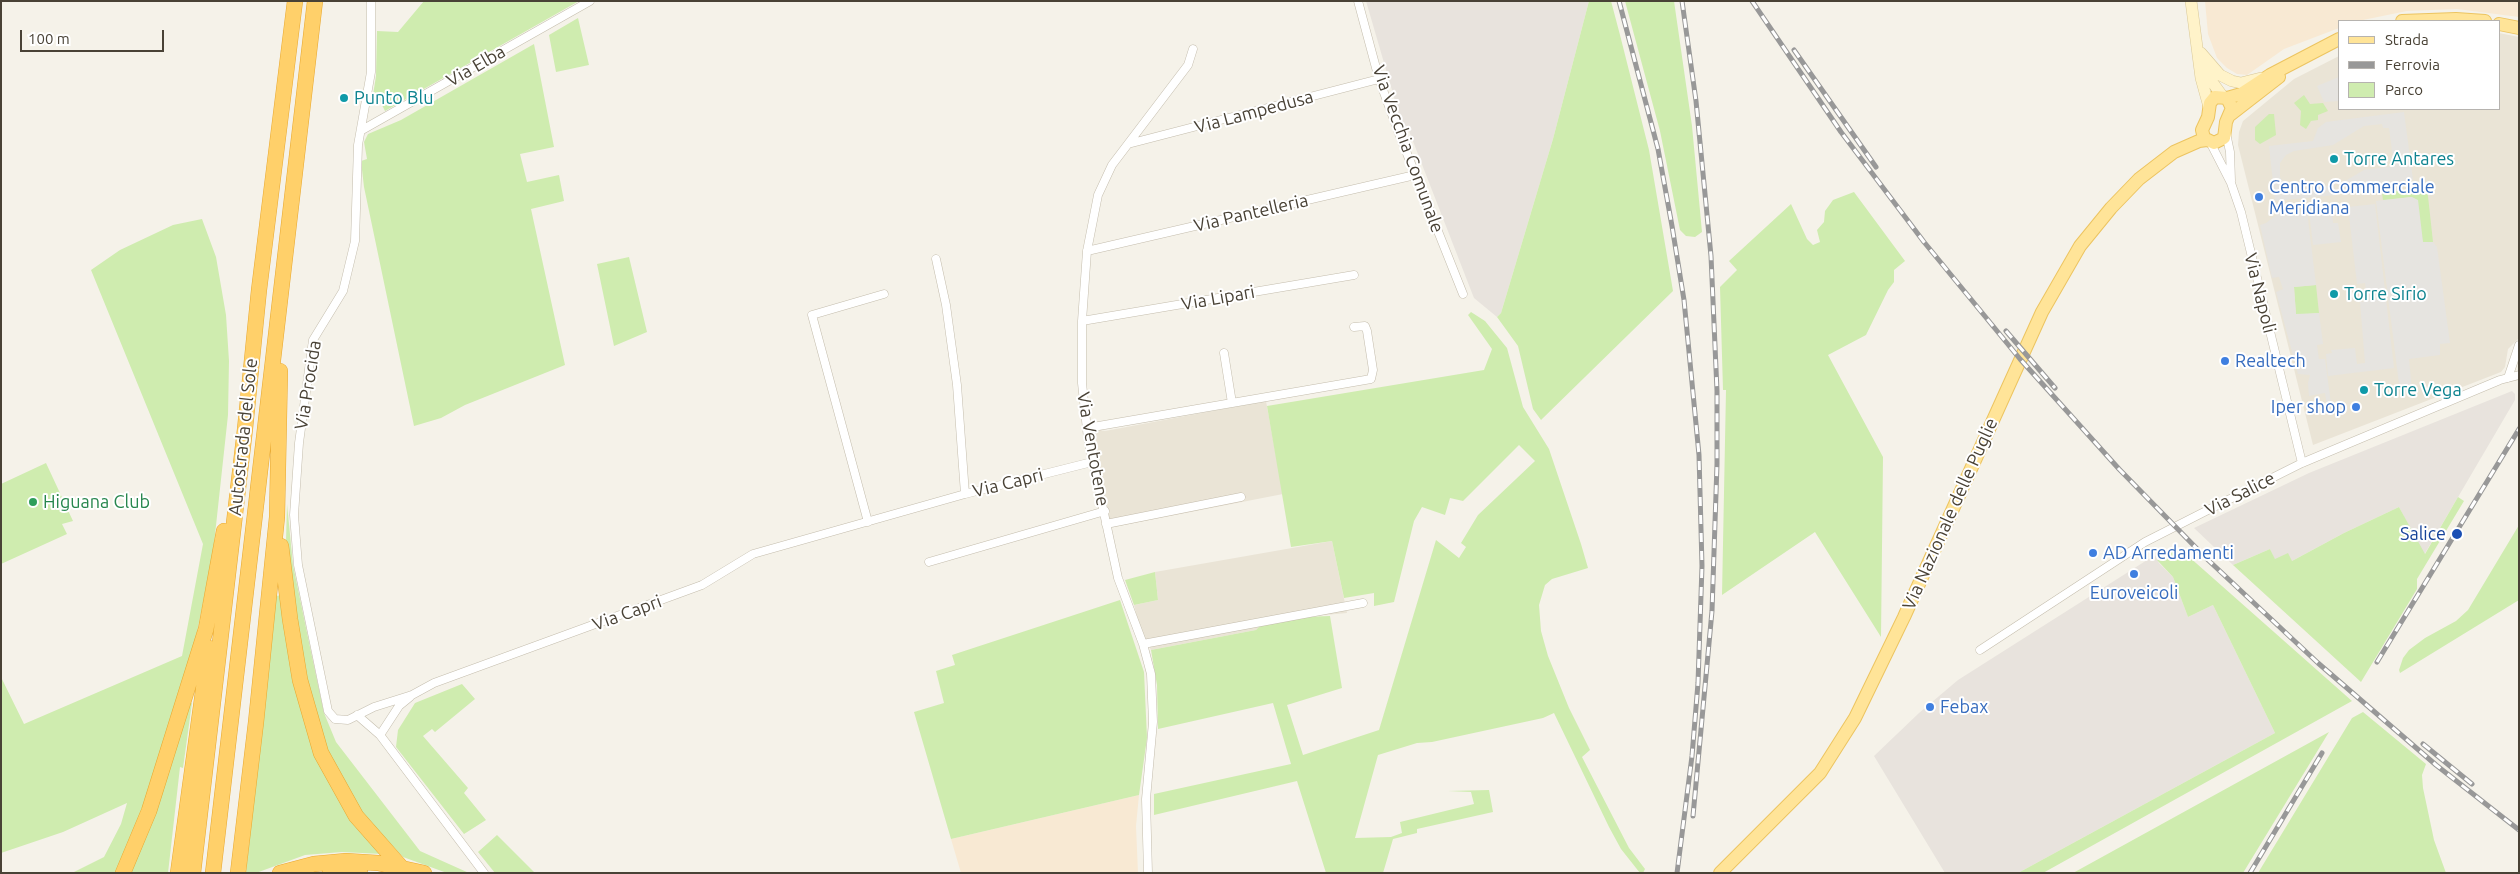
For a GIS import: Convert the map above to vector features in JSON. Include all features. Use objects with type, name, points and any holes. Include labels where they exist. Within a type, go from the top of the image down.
[{"type":"highway","name":"Autostrada del Sole","points":[[193,873],[240,480],[259,290],[295,1]]},
{"type":"highway","name":"Autostrada del Sole","points":[[213,873],[315,1]]},
{"type":"highway","points":[[238,871],[277,517],[280,296]]},
{"type":"highway","points":[[123,873],[149,811],[206,629],[224,530],[240,480]]},
{"type":"highway","points":[[277,517],[290,620],[300,680],[313,731],[335,781],[356,816],[401,867]]},
{"type":"highway","points":[[178,873],[208,655],[228,571]]},
{"type":"highway","points":[[280,873],[314,864],[337,861],[363,861],[424,873]]},
{"type":"highway","points":[[330,873],[360,873]]},
{"type":"main road","points":[[2191,1],[2201,78],[2208,107],[2202,134],[2209,141]]},
{"type":"main road","points":[[2429,20],[2470,20]]},
{"type":"main road","points":[[2500,24],[2519,28]]},
{"type":"main road","points":[[2196,39],[2210,79],[2232,104],[2230,115],[2226,122],[2226,130]]},
{"type":"main road","points":[[2201,54],[2220,75],[2241,83],[2252,82],[2290,66],[2312,51],[2338,39]]},
{"type":"main road","points":[[2230,115],[2273,83],[2290,66]]},
{"type":"main road","points":[[2208,107],[2212,100],[2242,94],[2270,75]]},
{"type":"main road","name":"Via Nazionale delle Puglie","points":[[1720,873],[1820,773],[1855,718],[1904,617],[2030,337],[2055,288],[2080,246],[2116,202],[2139,179],[2174,152],[2185,139],[2206,122]]},
{"type":"main road","name":"Via Nazionale delle Puglie","points":[[2174,152],[2199,141],[2221,140],[2226,130]]},
{"type":"street","name":"Via Procida","points":[[357,715],[348,720],[335,719],[328,710],[298,565],[294,514],[299,443],[313,340],[343,291],[355,241],[358,151],[370,72],[372,1]]},
{"type":"street","name":"Via Elba","points":[[362,130],[590,1]]},
{"type":"street","name":"Via Vecchia Comunale","points":[[1358,1],[1379,79],[1463,294]]},
{"type":"street","name":"Via Ventotene","points":[[1148,873],[1146,799],[1153,722],[1151,674],[1143,644],[1118,578],[1105,511],[1092,462],[1086,428],[1082,383],[1082,320],[1087,251],[1098,195],[1112,165],[1188,65],[1193,49]]},
{"type":"street","name":"Via Lampedusa","points":[[1128,144],[1379,79]]},
{"type":"street","name":"Via Napoli","points":[[2226,130],[2230,152],[2231,183]]},
{"type":"street","name":"Via Napoli","points":[[2209,141],[2231,183],[2241,212],[2302,462]]},
{"type":"street","name":"Via Pantelleria","points":[[1087,251],[1415,175]]},
{"type":"street","points":[[936,259],[946,305],[957,385],[965,494]]},
{"type":"street","name":"Via Lipari","points":[[1082,320],[1354,275]]},
{"type":"street","points":[[868,522],[812,314],[884,294]]},
{"type":"street","points":[[1086,428],[1371,379],[1373,370],[1367,330],[1365,326],[1354,327]]},
{"type":"street","points":[[2508,378],[2519,345]]},
{"type":"street","points":[[1224,353],[1232,403]]},
{"type":"street","name":"Via Salice","points":[[1980,650],[2145,542],[2302,462],[2519,375]]},
{"type":"street","name":"Via Capri","points":[[357,715],[374,707],[412,695],[434,683],[702,585],[753,554],[965,494],[1092,462]]},
{"type":"street","points":[[1106,524],[1241,497]]},
{"type":"street","points":[[929,562],[1105,511]]},
{"type":"street","points":[[1143,644],[1362,603]]},
{"type":"street","points":[[380,735],[399,706],[412,695]]},
{"type":"street","points":[[357,715],[380,735],[484,873]]},
{"type":"shaded area","points":[[1366,1],[1589,1],[1553,139],[1501,313],[1497,317],[1474,298],[1409,131],[1403,128]]},
{"type":"shaded area","points":[[2205,1],[2519,1],[2519,17],[2457,9],[2407,11],[2363,20],[2338,20],[2338,28],[2284,49],[2247,75],[2237,74],[2227,68],[2217,58],[2208,34]]},
{"type":"shaded area","points":[[2500,33],[2519,37],[2519,338],[2508,349],[2505,367],[2501,372],[2313,445],[2238,145],[2239,132],[2243,121],[2294,79],[2338,57],[2338,110],[2500,110]]},
{"type":"shaded area","points":[[2338,77],[2338,101],[2324,102],[2317,86]]},
{"type":"shaded area","points":[[2404,112],[2413,180],[2410,181],[2410,185],[2347,193],[2345,181],[2364,170],[2394,166],[2389,128],[2383,128],[2382,124],[2364,126],[2333,145],[2294,151],[2286,155],[2280,163],[2280,177],[2287,187],[2294,191],[2334,185],[2335,195],[2275,201],[2269,146],[2313,141],[2318,128],[2326,122]]},
{"type":"shaded area","points":[[2412,197],[2418,200],[2423,242],[2433,242],[2437,247],[2450,343],[2440,344],[2440,355],[2409,359],[2412,391],[2400,392],[2376,201]]},
{"type":"shaded area","points":[[2375,204],[2394,368],[2328,376],[2326,354],[2332,353],[2331,350],[2355,348],[2357,364],[2365,363],[2360,302],[2367,301],[2365,283],[2357,284],[2348,207]]},
{"type":"shaded area","points":[[2332,209],[2333,223],[2338,223],[2341,242],[2313,245],[2309,212]]},
{"type":"shaded area","points":[[2307,211],[2316,285],[2294,287],[2296,314],[2319,313],[2323,344],[2317,345],[2319,359],[2325,359],[2331,404],[2327,405],[2325,393],[2309,396],[2308,383],[2310,375],[2298,374],[2276,292],[2283,289],[2279,277],[2272,278],[2260,225],[2266,223],[2279,213]]},
{"type":"shaded area","points":[[2512,391],[2515,394],[2515,400],[2424,555],[2399,507],[2344,533],[2292,561],[2275,560],[2270,549],[2233,565],[2194,528],[2309,473]]},
{"type":"shaded area","points":[[1266,401],[1283,494],[1109,528],[1092,435],[1099,430],[1105,431]]},
{"type":"shaded area","points":[[1332,541],[1347,613],[1303,617],[1261,626],[1256,630],[1151,650],[1140,629],[1134,605],[1158,600],[1155,572]]},
{"type":"shaded area","points":[[2155,555],[2159,563],[2173,577],[2188,617],[2213,605],[2275,733],[2018,873],[1945,873],[1874,756],[1919,713],[1958,680]]},
{"type":"shaded area","points":[[1139,795],[1136,826],[1138,873],[961,873],[951,839]]},
{"type":"green space","points":[[424,1],[579,1],[385,111],[377,95],[373,95],[376,76],[377,31],[398,32]]},
{"type":"green space","points":[[1589,1],[1611,1],[1649,150],[1673,291],[1541,420],[1533,409],[1518,346],[1497,317],[1501,313],[1553,139]]},
{"type":"green space","points":[[1625,1],[1674,1],[1692,126],[1702,232],[1695,237],[1686,236],[1680,230],[1660,131]]},
{"type":"green space","points":[[578,18],[589,65],[556,72],[549,35]]},
{"type":"green space","points":[[534,44],[554,147],[520,154],[527,182],[559,175],[564,201],[531,209],[565,365],[465,405],[441,418],[414,426],[364,187],[361,161],[367,159],[364,142],[368,134],[401,120]]},
{"type":"green space","points":[[2304,95],[2310,104],[2323,103],[2328,111],[2318,115],[2318,120],[2311,121],[2306,129],[2300,125],[2301,111],[2294,103]]},
{"type":"green space","points":[[2269,114],[2274,114],[2276,135],[2260,144],[2255,140],[2255,127]]},
{"type":"green space","points":[[2427,187],[2433,242],[2423,243],[2412,197],[2383,200],[2382,193]]},
{"type":"green space","points":[[1854,192],[1905,261],[1894,270],[1894,282],[1888,290],[1866,335],[1828,355],[1883,457],[1881,637],[1815,532],[1722,595],[1726,390],[1723,390],[1720,287],[1737,270],[1729,261],[1791,204],[1807,239],[1813,245],[1820,242],[1817,230],[1824,222],[1825,211],[1833,200]]},
{"type":"green space","points":[[202,219],[216,257],[226,315],[229,361],[228,415],[213,553],[193,652],[149,793],[117,873],[72,873],[104,857],[121,824],[127,803],[63,832],[1,853],[1,677],[24,724],[182,656],[203,544],[91,270],[120,250],[173,225]]},
{"type":"green space","points":[[629,257],[647,332],[614,346],[597,264]]},
{"type":"green space","points":[[2316,285],[2319,313],[2296,315],[2294,287]]},
{"type":"green space","points":[[1471,312],[1485,321],[1507,348],[1523,407],[1549,449],[1581,544],[1588,568],[1552,579],[1545,585],[1539,605],[1541,631],[1548,656],[1569,708],[1590,750],[1582,757],[1629,848],[1645,869],[1643,873],[1640,873],[1621,849],[1554,713],[1543,718],[1432,742],[1417,743],[1378,755],[1355,838],[1391,837],[1402,833],[1400,822],[1474,804],[1471,792],[1448,791],[1489,790],[1493,812],[1417,829],[1417,833],[1393,839],[1383,873],[1326,873],[1297,781],[1154,815],[1154,794],[1291,764],[1273,703],[1158,729],[1157,685],[1151,650],[1256,630],[1260,626],[1303,617],[1330,616],[1342,688],[1287,705],[1303,755],[1379,730],[1436,540],[1459,558],[1466,547],[1461,543],[1478,515],[1535,461],[1519,445],[1463,501],[1450,498],[1445,515],[1422,507],[1414,521],[1394,602],[1374,606],[1374,593],[1344,598],[1332,541],[1291,547],[1267,406],[1484,370],[1492,349],[1468,315]]},
{"type":"green space","name":"Higuana Club","points":[[46,463],[73,521],[62,524],[67,534],[1,564],[1,484]]},
{"type":"green space","points":[[2458,497],[2464,501],[2417,579],[2417,589],[2361,682],[2233,565],[2270,549],[2275,559],[2288,553],[2292,561],[2344,533],[2399,507],[2425,554]]},
{"type":"green space","points":[[287,504],[293,565],[324,713],[336,742],[420,851],[469,873],[447,873],[403,857],[359,810],[328,753],[317,723],[292,610],[286,541]]},
{"type":"green space","points":[[2519,525],[2519,600],[2400,673],[2399,670],[2403,658],[2409,650],[2425,638],[2456,621],[2468,610]]},
{"type":"green space","points":[[2179,548],[2352,701],[2043,873],[2018,873],[2275,733],[2213,605],[2188,617],[2173,577],[2157,560]]},
{"type":"green space","points":[[1155,572],[1158,600],[1134,605],[1125,580]]},
{"type":"green space","points":[[283,595],[310,731],[382,854],[342,852],[305,855],[256,873],[246,873],[275,596]]},
{"type":"green space","points":[[1120,600],[1144,672],[1147,738],[1139,795],[951,839],[914,712],[944,703],[936,671],[955,665],[952,655]]},
{"type":"green space","points":[[462,684],[475,699],[435,732],[432,729],[423,736],[468,788],[464,793],[486,820],[464,834],[396,747],[398,730],[415,703]]},
{"type":"green space","points":[[188,702],[192,703],[183,768],[180,767],[168,873],[128,873]]},
{"type":"green space","points":[[2363,712],[2426,764],[2422,775],[2423,788],[2434,840],[2446,873],[2258,873],[2352,718]]},
{"type":"green space","points":[[2329,732],[2243,873],[2073,873]]},
{"type":"green space","points":[[497,835],[535,873],[495,873],[478,852]]},
{"type":"railway","points":[[1619,1],[1658,149],[1672,226],[1684,300],[1699,455],[1702,566],[1698,683],[1692,756],[1677,873]]},
{"type":"railway","points":[[1682,1],[1696,101],[1711,256],[1717,391],[1717,464],[1712,611],[1693,816]]},
{"type":"railway","points":[[1752,1],[1841,132],[1924,242],[2020,359],[2119,469],[2207,559],[2318,663],[2436,765],[2519,830]]},
{"type":"railway","points":[[1794,50],[1876,167]]},
{"type":"railway","points":[[2006,331],[2055,388]]},
{"type":"railway","points":[[2377,662],[2519,429]]},
{"type":"railway","points":[[2423,744],[2472,784]]},
{"type":"railway","points":[[2250,873],[2322,753]]},
{"type":"place","name":"Punto Blu","points":[[344,98]]},
{"type":"place","name":"Torre Antares","points":[[2334,159]]},
{"type":"place","name":"Centro Commerciale Meridiana","points":[[2259,197]]},
{"type":"place","name":"Torre Sirio","points":[[2334,294]]},
{"type":"place","name":"Realtech","points":[[2225,361]]},
{"type":"place","name":"Torre Vega","points":[[2364,390]]},
{"type":"place","name":"Iper shop","points":[[2356,407]]},
{"type":"place","name":"Higuana Club","points":[[33,502]]},
{"type":"place","name":"Salice","points":[[2457,534]]},
{"type":"place","name":"AD Arredamenti","points":[[2093,553]]},
{"type":"place","name":"Euroveicoli","points":[[2134,574]]},
{"type":"place","name":"Febax","points":[[1930,707]]}]
